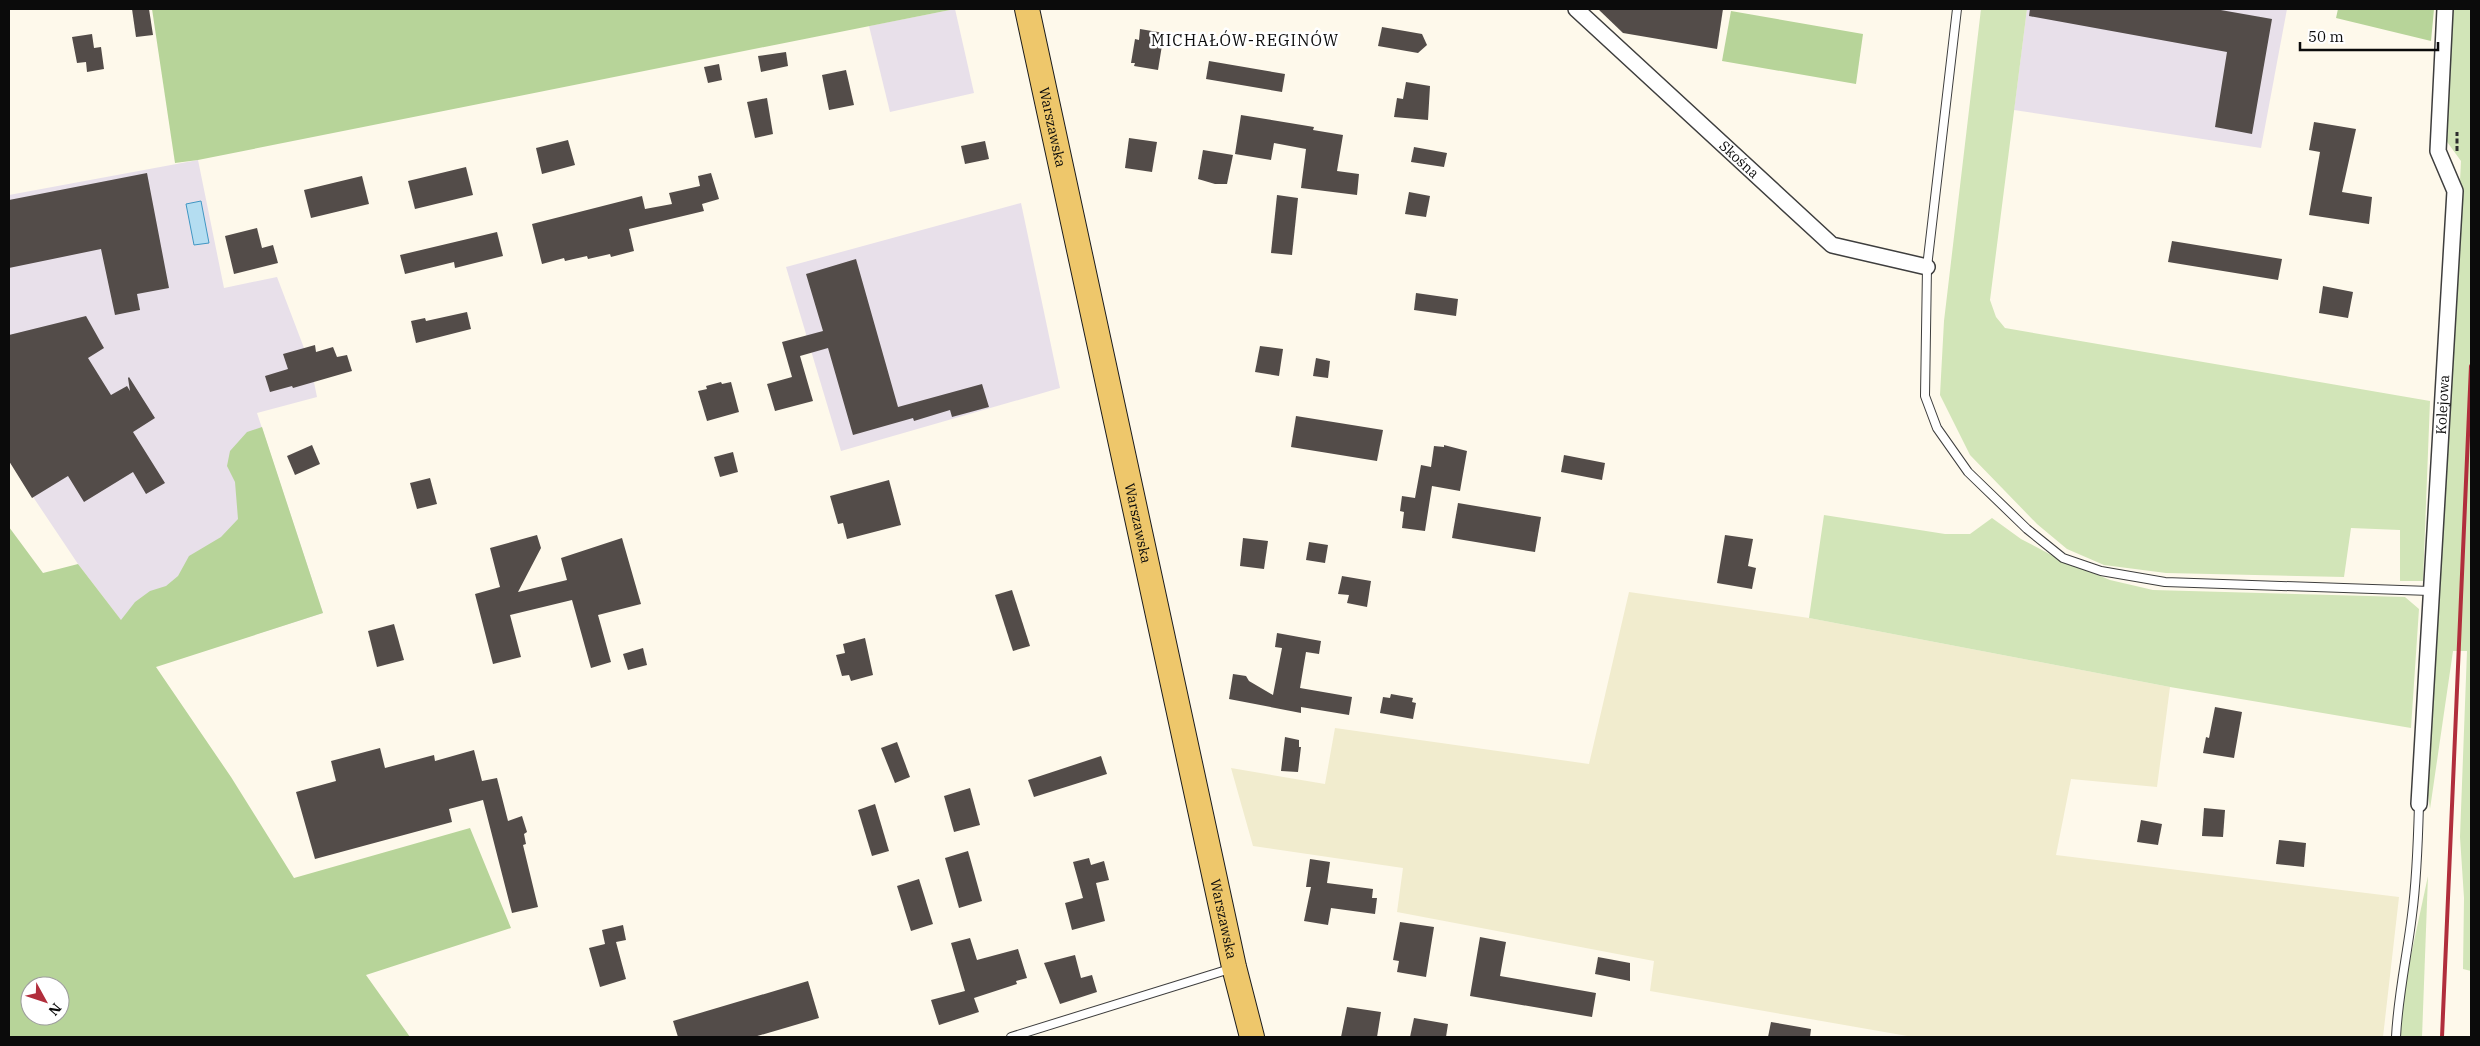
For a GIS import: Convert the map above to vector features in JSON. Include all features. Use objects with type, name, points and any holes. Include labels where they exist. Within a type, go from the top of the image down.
[{"type":"main road","name":"Warszawska","points":[[1027,9],[1234,967],[1252,1037]]},
{"type":"street","name":"Skośna","points":[[1576,9],[1832,245],[1927,267]]},
{"type":"street","name":"Kolejowa","points":[[2419,804],[2430,591],[2455,191],[2438,151],[2444,9]]},
{"type":"lane","points":[[1957,9],[1927,267],[1925,396],[1937,428],[1968,472],[2028,529],[2063,558],[2101,571],[2165,582],[2430,591]]},
{"type":"lane","points":[[2396,1037],[2398,999],[2412,916],[2417,863],[2419,804]]},
{"type":"lane","points":[[1011,1037],[1234,967]]},
{"type":"shaded area","points":[[955,9],[974,93],[890,112],[869,26]]},
{"type":"shaded area","points":[[2027,9],[2287,9],[2261,148],[2014,110]]},
{"type":"shaded area","points":[[198,160],[224,288],[277,277],[304,348],[314,382],[317,397],[257,413],[323,613],[156,666],[78,564],[9,461],[9,195]]},
{"type":"shaded area","points":[[1021,203],[1060,388],[841,451],[786,267]]},
{"type":"shaded area","points":[[1629,592],[1809,618],[2170,687],[2157,787],[2071,779],[2056,855],[2399,897],[2383,1037],[1913,1037],[1650,991],[1654,961],[1397,912],[1403,868],[1253,846],[1231,768],[1325,784],[1335,728],[1589,764]]},
{"type":"green space","points":[[152,9],[955,9],[198,160],[175,163]]},
{"type":"green space","points":[[1981,9],[2027,9],[1990,300],[1996,317],[2005,328],[2430,401],[2423,581],[2400,581],[2400,530],[2351,528],[2344,577],[2166,573],[2104,565],[2067,549],[2037,524],[1970,455],[1940,395],[1944,321]]},
{"type":"green space","points":[[2338,9],[2434,9],[2431,41],[2336,18]]},
{"type":"green space","points":[[2451,9],[2471,9],[2471,971],[2463,969],[2464,898],[2460,837],[2467,651],[2453,651],[2430,809],[2426,780],[2440,591],[2461,161],[2445,139]]},
{"type":"green space","points":[[1731,11],[1863,34],[1856,84],[1722,61]]},
{"type":"green space","points":[[262,427],[323,613],[156,667],[231,777],[294,878],[470,828],[511,928],[366,975],[410,1037],[9,1037],[9,527],[43,573],[78,564],[121,620],[135,602],[150,591],[166,586],[178,576],[189,556],[221,537],[238,519],[235,482],[227,466],[230,451],[247,432]]},
{"type":"green space","points":[[1824,515],[1945,534],[1970,534],[1992,518],[2021,539],[2059,559],[2110,580],[2153,590],[2405,597],[2419,609],[2411,728],[2170,687],[1809,618]]},
{"type":"green space","points":[[2428,876],[2422,1037],[2400,1037],[2402,997]]},
{"type":"water","points":[[201,201],[209,243],[194,245],[186,204]]},
{"type":"building","points":[[132,9],[149,9],[153,35],[136,37]]},
{"type":"building","points":[[1598,9],[1723,9],[1717,49],[1623,33]]},
{"type":"building","points":[[2030,9],[2215,9],[2272,19],[2252,134],[2215,127],[2227,52],[2029,16]]},
{"type":"building","points":[[1382,27],[1422,34],[1427,45],[1418,53],[1378,46]]},
{"type":"building","points":[[1140,29],[1164,33],[1158,70],[1134,66],[1135,63],[1131,63],[1135,39],[1139,40]]},
{"type":"building","points":[[92,34],[94,48],[101,47],[104,69],[87,72],[86,62],[77,63],[72,37]]},
{"type":"building","points":[[786,52],[788,66],[761,72],[758,56]]},
{"type":"building","points":[[1209,61],[1285,74],[1282,92],[1206,79]]},
{"type":"building","points":[[719,64],[722,80],[708,83],[704,67]]},
{"type":"building","points":[[846,70],[854,105],[829,110],[822,75]]},
{"type":"building","points":[[1406,82],[1430,86],[1428,120],[1394,117],[1397,98],[1403,99]]},
{"type":"building","points":[[767,98],[773,134],[755,138],[747,102]]},
{"type":"building","points":[[1241,115],[1314,127],[1313,130],[1343,135],[1337,171],[1359,174],[1357,195],[1301,188],[1306,149],[1274,143],[1271,160],[1235,154]]},
{"type":"building","points":[[2314,122],[2356,129],[2342,192],[2372,197],[2369,224],[2309,215],[2320,152],[2309,150]]},
{"type":"building","points":[[1129,138],[1157,142],[1152,172],[1125,168]]},
{"type":"building","points":[[568,140],[575,165],[542,174],[536,148]]},
{"type":"building","points":[[985,141],[989,159],[965,164],[961,146]]},
{"type":"building","points":[[1414,147],[1447,153],[1444,167],[1411,162]]},
{"type":"building","points":[[1203,150],[1233,155],[1227,184],[1215,184],[1198,179]]},
{"type":"building","points":[[466,167],[473,195],[415,209],[408,181]]},
{"type":"building","points":[[147,173],[169,288],[137,294],[140,310],[115,315],[101,249],[9,268],[9,200]]},
{"type":"building","points":[[711,173],[719,199],[702,204],[704,211],[629,229],[634,251],[611,257],[610,254],[588,259],[587,256],[565,261],[564,258],[542,264],[532,224],[642,196],[645,209],[672,204],[669,193],[700,186],[698,176]]},
{"type":"building","points":[[362,176],[369,204],[311,218],[304,190]]},
{"type":"building","points":[[1409,192],[1430,196],[1426,217],[1405,214]]},
{"type":"building","points":[[1277,195],[1298,198],[1292,255],[1271,253]]},
{"type":"building","points":[[257,228],[262,248],[273,245],[278,263],[234,274],[225,236]]},
{"type":"building","points":[[497,232],[503,256],[455,268],[454,262],[405,274],[400,255]]},
{"type":"building","points":[[2172,241],[2282,259],[2278,280],[2168,262]]},
{"type":"building","points":[[856,259],[898,407],[982,384],[989,407],[952,417],[950,410],[914,421],[913,418],[853,435],[828,348],[800,356],[813,401],[775,411],[767,384],[792,377],[782,342],[823,331],[806,274]]},
{"type":"building","points":[[2323,286],[2353,292],[2348,318],[2319,313]]},
{"type":"building","points":[[1416,293],[1458,299],[1456,316],[1414,310]]},
{"type":"building","points":[[467,312],[471,329],[416,343],[411,321],[425,318],[426,321]]},
{"type":"building","points":[[86,316],[104,348],[88,358],[111,395],[127,386],[130,391],[129,377],[155,418],[133,432],[165,483],[146,494],[133,472],[84,502],[68,476],[32,498],[9,461],[9,335]]},
{"type":"building","points":[[315,345],[316,352],[333,347],[337,357],[347,355],[352,371],[293,388],[292,386],[270,392],[265,376],[288,369],[283,354]]},
{"type":"building","points":[[1260,346],[1283,349],[1279,376],[1255,372]]},
{"type":"building","points":[[1316,358],[1330,361],[1328,378],[1313,376]]},
{"type":"building","points":[[721,382],[722,384],[731,382],[739,412],[707,421],[698,391],[707,389],[706,386]]},
{"type":"building","points":[[1296,416],[1383,430],[1377,461],[1291,447]]},
{"type":"building","points":[[312,445],[320,464],[295,475],[287,456]]},
{"type":"building","points":[[1444,445],[1467,451],[1460,491],[1432,486],[1425,531],[1402,528],[1404,512],[1400,511],[1402,496],[1415,498],[1421,465],[1431,467],[1434,446],[1444,447]]},
{"type":"building","points":[[733,452],[738,472],[720,477],[714,457]]},
{"type":"building","points":[[1564,455],[1605,463],[1602,480],[1561,472]]},
{"type":"building","points":[[430,478],[437,504],[417,509],[410,483]]},
{"type":"building","points":[[889,480],[901,525],[847,539],[843,523],[838,524],[830,496]]},
{"type":"building","points":[[1458,503],[1541,517],[1535,552],[1452,538]]},
{"type":"building","points":[[537,535],[541,548],[518,592],[567,580],[561,558],[622,538],[641,604],[598,615],[611,662],[591,668],[572,600],[510,615],[521,657],[493,664],[475,594],[500,587],[490,548]]},
{"type":"building","points":[[1725,535],[1753,539],[1748,566],[1756,568],[1752,589],[1717,583]]},
{"type":"building","points":[[1243,538],[1268,541],[1264,569],[1240,566]]},
{"type":"building","points":[[1309,542],[1328,545],[1325,563],[1306,560]]},
{"type":"building","points":[[1342,576],[1371,581],[1367,607],[1347,603],[1349,595],[1338,594]]},
{"type":"building","points":[[1012,590],[1030,646],[1013,651],[995,595]]},
{"type":"building","points":[[394,624],[404,660],[377,667],[368,631]]},
{"type":"building","points":[[1277,633],[1321,641],[1319,654],[1306,652],[1300,688],[1352,697],[1349,715],[1301,707],[1301,713],[1229,699],[1233,674],[1246,676],[1249,681],[1273,695],[1282,648],[1275,647]]},
{"type":"building","points":[[865,638],[873,675],[851,681],[849,675],[842,676],[836,655],[845,653],[843,644]]},
{"type":"building","points":[[643,648],[647,665],[628,670],[623,654]]},
{"type":"building","points":[[1391,694],[1413,698],[1412,702],[1416,703],[1413,719],[1380,713],[1383,697],[1390,698]]},
{"type":"building","points":[[2215,707],[2242,712],[2234,758],[2203,753],[2206,737],[2209,738]]},
{"type":"building","points":[[1285,737],[1299,740],[1299,747],[1301,747],[1298,772],[1281,771]]},
{"type":"building","points":[[897,742],[910,777],[895,783],[881,748]]},
{"type":"building","points":[[380,748],[385,768],[434,755],[435,761],[474,750],[482,781],[497,778],[508,821],[522,816],[527,832],[524,834],[526,844],[523,845],[538,907],[512,913],[483,800],[449,809],[452,822],[315,859],[296,792],[336,781],[331,761]]},
{"type":"building","points":[[1101,756],[1107,774],[1034,797],[1028,780]]},
{"type":"building","points":[[970,788],[980,825],[954,832],[944,796]]},
{"type":"building","points":[[875,804],[889,851],[872,856],[858,810]]},
{"type":"building","points":[[2204,808],[2225,810],[2223,837],[2202,836]]},
{"type":"building","points":[[2141,820],[2162,824],[2158,845],[2137,842]]},
{"type":"building","points":[[2279,840],[2306,843],[2304,867],[2276,864]]},
{"type":"building","points":[[968,851],[982,901],[959,908],[945,858]]},
{"type":"building","points":[[1089,858],[1091,865],[1104,861],[1109,880],[1096,883],[1105,921],[1072,930],[1065,903],[1083,898],[1073,862]]},
{"type":"building","points":[[1310,859],[1330,862],[1327,883],[1373,889],[1372,898],[1377,898],[1375,914],[1331,908],[1328,925],[1304,921],[1311,887],[1306,887]]},
{"type":"building","points":[[919,879],[933,924],[911,931],[897,886]]},
{"type":"building","points":[[1400,922],[1434,927],[1426,977],[1397,972],[1399,961],[1393,960]]},
{"type":"building","points":[[623,925],[626,940],[616,942],[626,979],[600,987],[589,948],[605,944],[602,930]]},
{"type":"building","points":[[1480,937],[1506,942],[1500,976],[1596,993],[1592,1017],[1470,996]]},
{"type":"building","points":[[970,938],[977,960],[1018,949],[1027,978],[1016,981],[1017,984],[974,998],[979,1012],[939,1025],[931,1000],[965,991],[951,943]]},
{"type":"building","points":[[1075,955],[1081,978],[1092,975],[1097,992],[1060,1004],[1044,963]]},
{"type":"building","points":[[1598,957],[1630,963],[1630,981],[1595,974]]},
{"type":"building","points":[[808,981],[819,1018],[754,1037],[678,1037],[673,1021]]},
{"type":"building","points":[[1347,1007],[1381,1012],[1377,1037],[1341,1037]]},
{"type":"building","points":[[1414,1018],[1448,1024],[1446,1037],[1410,1037]]},
{"type":"building","points":[[1771,1022],[1811,1029],[1810,1037],[1768,1037]]},
{"type":"railway","points":[[2442,1037],[2471,366]]},
{"type":"district","name":"MICHAŁÓW-REGINÓW","points":[[1245,40]]}]
